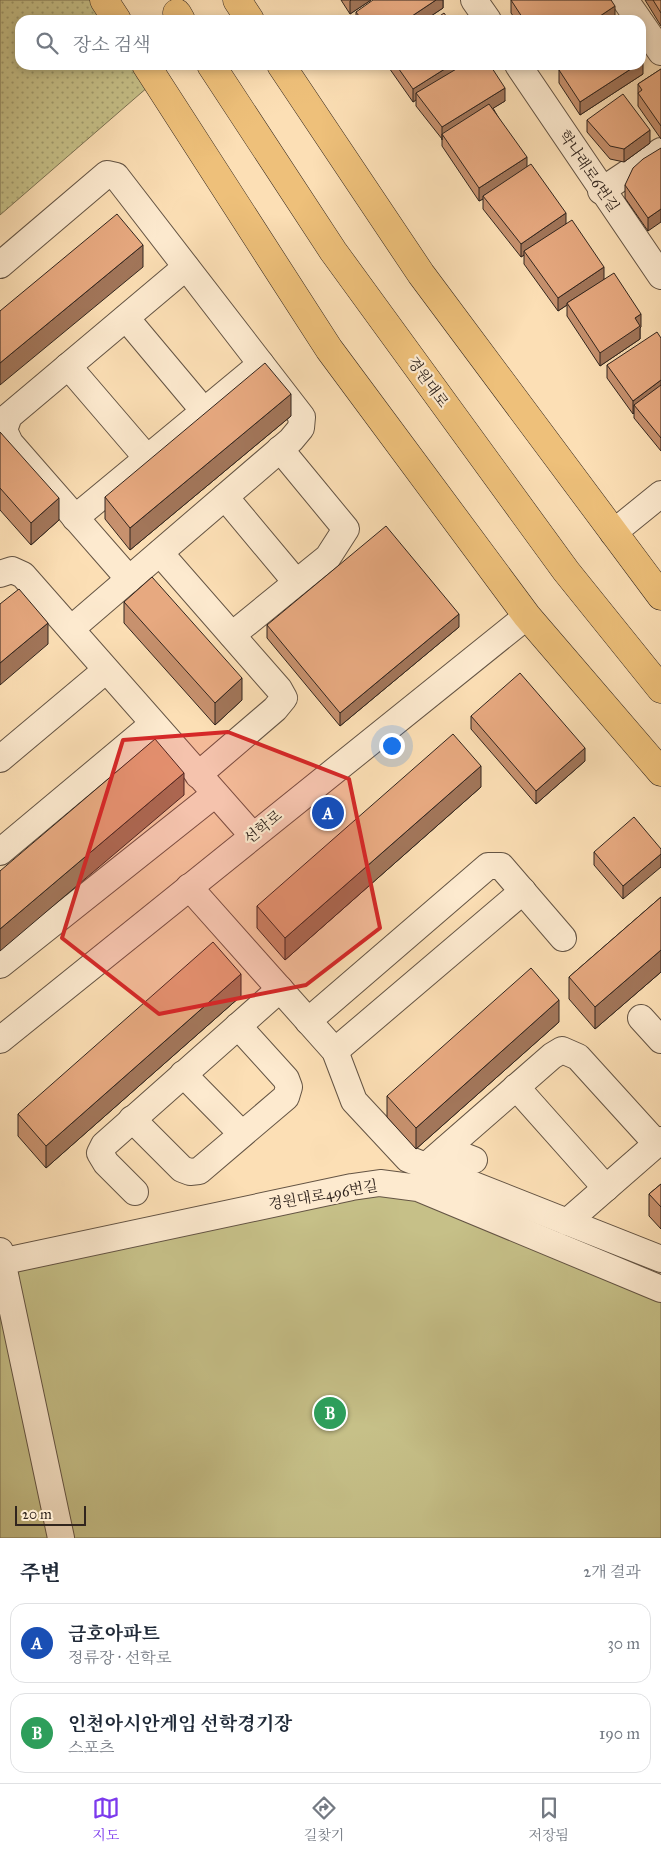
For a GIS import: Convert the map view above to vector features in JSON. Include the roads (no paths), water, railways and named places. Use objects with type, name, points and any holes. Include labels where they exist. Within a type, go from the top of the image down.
[{"type":"main road","points":[[104,0],[114,15]]},
{"type":"main road","points":[[237,0],[247,15]]},
{"type":"main road","points":[[149,70],[329,349],[527,616],[661,772]]},
{"type":"main road","name":"경원대로","points":[[214,70],[333,251],[566,571],[661,689]]},
{"type":"main road","points":[[284,70],[421,274],[661,596]]},
{"type":"street","points":[[474,0],[484,15]]},
{"type":"street","points":[[625,0],[636,15]]},
{"type":"street","points":[[646,31],[661,52]]},
{"type":"street","name":"학나래로6번길","points":[[521,70],[661,276]]},
{"type":"street","points":[[602,191],[661,151]]},
{"type":"street","points":[[0,265],[107,174],[116,176],[302,417],[300,428],[280,449],[70,629]]},
{"type":"street","points":[[129,579],[10,443],[4,430],[9,416],[186,267]]},
{"type":"street","points":[[126,318],[204,411]]},
{"type":"street","points":[[75,518],[261,364]]},
{"type":"street","points":[[68,366],[147,458]]},
{"type":"street","points":[[232,635],[328,557],[346,530],[280,449]]},
{"type":"street","points":[[613,533],[661,494]]},
{"type":"street","points":[[225,497],[296,582]]},
{"type":"street","points":[[0,965],[207,784],[284,698],[279,689],[160,553]]},
{"type":"street","points":[[0,574],[12,570],[23,575],[252,836]]},
{"type":"street","name":"선학로","points":[[0,1040],[527,616]]},
{"type":"street","points":[[0,759],[106,670]]},
{"type":"street","points":[[0,852],[154,724]]},
{"type":"street","points":[[308,1021],[488,866],[501,866],[563,938]]},
{"type":"street","points":[[189,887],[335,1051],[354,1101],[408,1159],[661,1259]]},
{"type":"street","points":[[335,1051],[522,891]]},
{"type":"street","points":[[135,1192],[106,1163],[100,1153],[104,1145],[132,1118],[280,989]]},
{"type":"street","points":[[641,1018],[661,1040]]},
{"type":"street","points":[[132,1118],[182,1169],[190,1172],[199,1171],[286,1097],[289,1087],[286,1079],[238,1026]]},
{"type":"street","points":[[426,1166],[552,1056],[562,1050],[578,1057],[659,1142],[567,1222]]},
{"type":"street","points":[[183,1074],[242,1134]]},
{"type":"street","points":[[516,1087],[606,1188]]},
{"type":"street","points":[[446,1149],[474,1160]]},
{"type":"street","name":"경원대로496번길","points":[[1,1258],[352,1187],[380,1183],[418,1188],[661,1289]]},
{"type":"street","points":[[1,1258],[61,1538]]},
{"type":"place","name":"금호아파트","points":[[328,813]]},
{"type":"place","name":"인천아시안게임 선학경기장","points":[[330,1413]]}]
